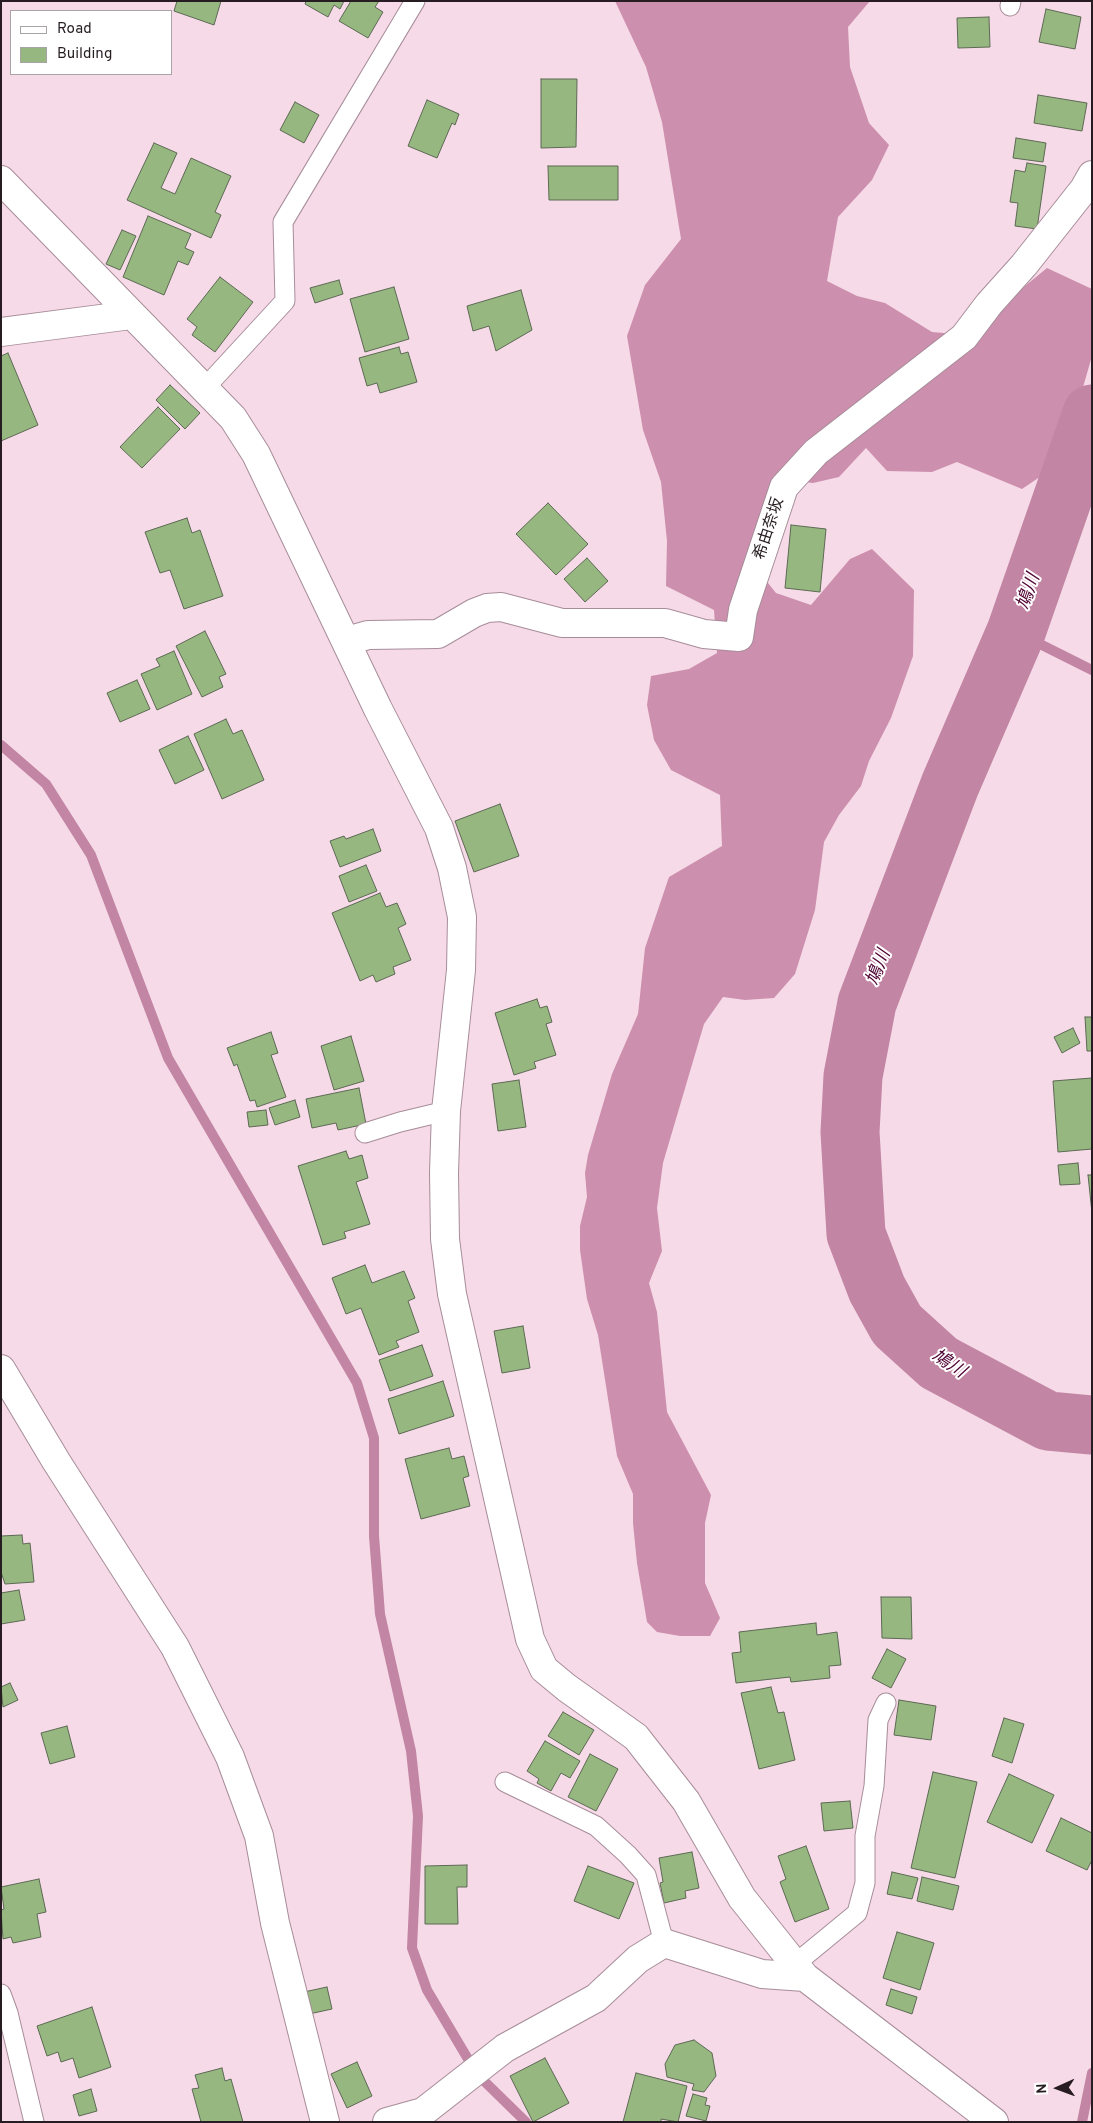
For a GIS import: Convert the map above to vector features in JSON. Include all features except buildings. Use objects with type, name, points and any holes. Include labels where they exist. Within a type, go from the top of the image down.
[{"type":"street","name":"希由奈坂","points":[[347,641],[368,635],[438,634],[474,613],[487,608],[501,607],[562,623],[665,623],[704,634],[739,637],[743,610],[784,487],[816,452],[964,337],[988,304],[1024,265],[1084,189],[1092,175]]},
{"type":"street","points":[[1,180],[203,390],[233,418],[256,454],[378,709],[439,828],[452,868],[462,917],[462,961],[446,1112],[444,1173],[445,1239],[452,1294],[530,1639],[544,1669],[567,1688],[636,1737],[686,1801],[742,1898],[800,1971],[994,2122]]},
{"type":"street","points":[[1,332],[131,315]]},
{"type":"street","points":[[1,1368],[56,1461],[175,1647],[230,1756],[259,1836],[275,1924],[325,2122]]},
{"type":"street","points":[[387,2122],[423,2112],[504,2048],[596,1998],[638,1959],[664,1943],[762,1974],[800,1971]]},
{"type":"lane","points":[[203,390],[285,301],[283,222],[415,1]]},
{"type":"lane","points":[[365,1133],[446,1112]]},
{"type":"lane","points":[[800,1971],[857,1913],[865,1883],[865,1836],[874,1786],[878,1720],[886,1703]]},
{"type":"lane","points":[[505,1782],[596,1826],[628,1855],[646,1875],[664,1943]]},
{"type":"lane","points":[[1,1994],[8,2013],[34,2122]]},
{"type":"shaded area","points":[[615,1],[870,1],[848,27],[850,67],[869,123],[889,145],[872,180],[838,217],[827,281],[857,296],[885,303],[932,332],[979,336],[1003,304],[1047,268],[1092,289],[1092,356],[1073,422],[1053,468],[1022,489],[957,462],[932,472],[887,471],[866,448],[839,477],[813,483],[776,479],[748,558],[776,593],[811,605],[850,559],[872,549],[914,590],[913,656],[891,718],[869,761],[861,786],[839,815],[824,842],[815,910],[795,974],[774,998],[745,1000],[723,997],[704,1024],[663,1163],[657,1208],[662,1251],[649,1283],[657,1312],[667,1412],[711,1495],[705,1523],[705,1583],[720,1618],[710,1636],[680,1636],[657,1632],[647,1622],[637,1563],[633,1523],[633,1494],[617,1456],[598,1335],[587,1299],[580,1250],[580,1226],[587,1197],[585,1173],[588,1155],[612,1074],[638,1014],[645,948],[669,877],[722,846],[720,795],[671,770],[654,740],[647,705],[651,676],[689,669],[717,653],[714,610],[666,586],[667,541],[661,482],[643,430],[627,336],[645,285],[681,239],[662,122],[646,67]]},
{"type":"waterway","name":"鳩川","points":[[1092,414],[1016,632],[950,785],[867,1003],[853,1076],[850,1132],[856,1234],[877,1289],[897,1325],[939,1363],[1048,1421],[1092,1425]]},
{"type":"waterway","points":[[1016,632],[1092,670]]},
{"type":"waterway","points":[[1,745],[46,784],[91,855],[168,1058],[357,1383],[374,1438],[374,1536],[380,1614],[411,1751],[418,1816],[412,1948],[427,1990],[468,2059]]},
{"type":"waterway","points":[[1082,2122],[1092,2073]]},
{"type":"waterway","points":[[484,2081],[526,2122]]}]
